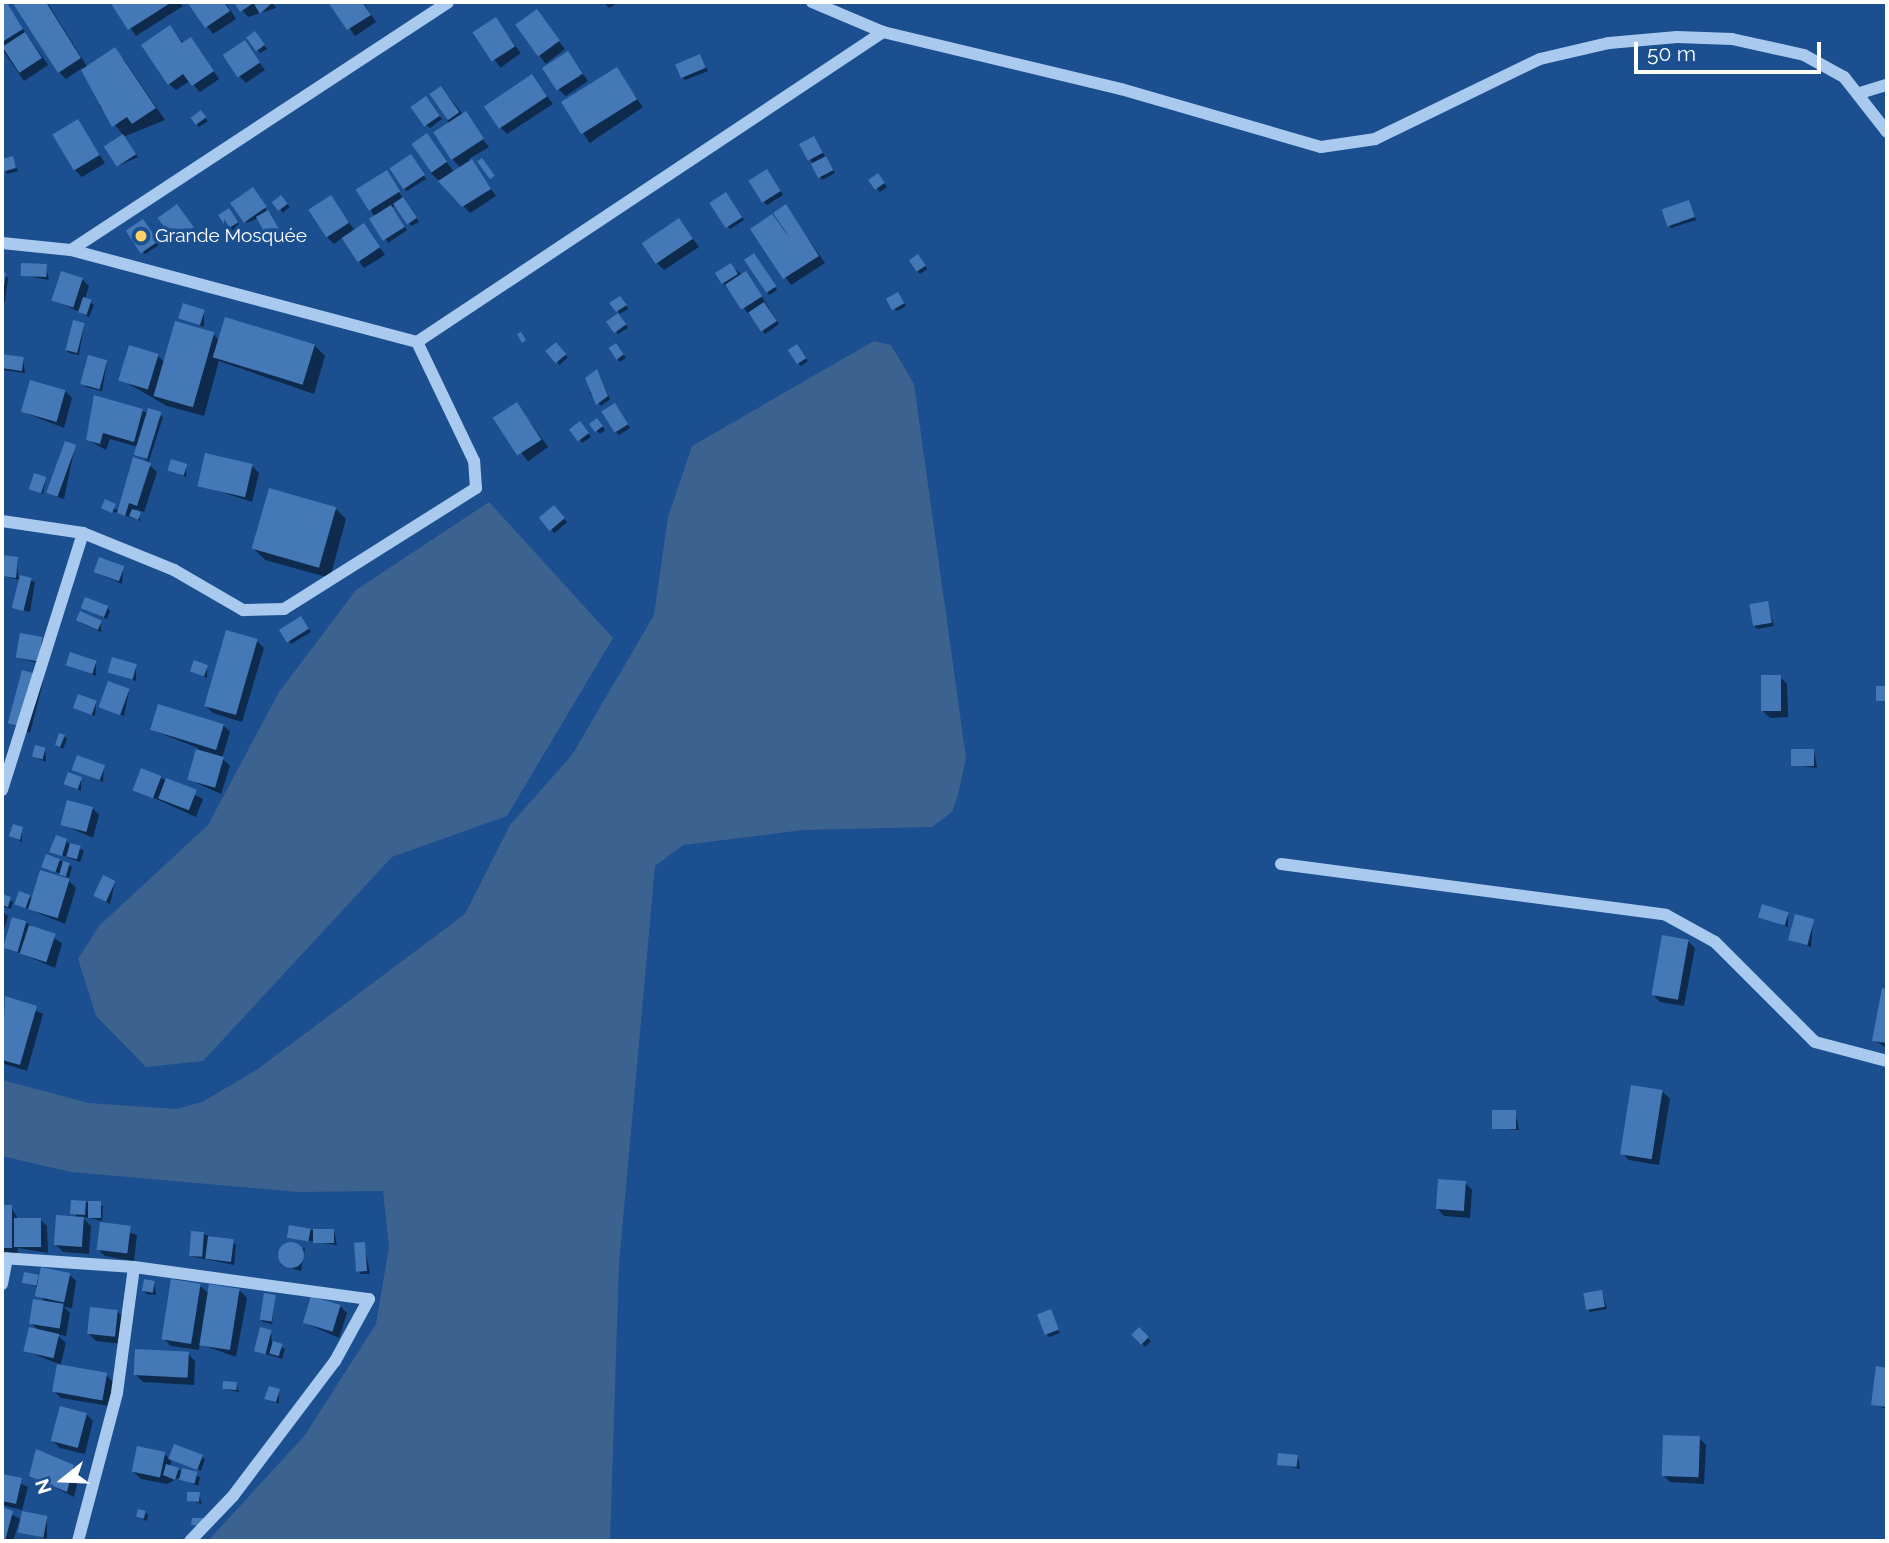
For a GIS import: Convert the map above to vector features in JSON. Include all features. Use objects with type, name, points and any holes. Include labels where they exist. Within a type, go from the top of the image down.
[{"type":"street","points":[[71,250],[448,2]]},
{"type":"street","points":[[818,4],[883,32],[1121,89],[1321,147],[1375,139],[1540,59],[1646,38],[1783,47],[1819,62],[1860,93],[1887,132]]},
{"type":"street","points":[[2,243],[71,250],[417,342],[883,32]]},
{"type":"street","points":[[1860,93],[1887,85]]},
{"type":"street","points":[[2,521],[83,533],[174,570],[243,610],[284,609],[476,488],[474,461],[417,342]]},
{"type":"street","points":[[2,790],[83,533]]},
{"type":"street","points":[[1281,864],[1665,915],[1715,942],[1815,1042],[1887,1061]]},
{"type":"street","points":[[2,1284],[4,1258],[134,1267],[369,1299],[335,1361],[233,1496],[190,1541]]},
{"type":"street","points":[[78,1541],[117,1393],[134,1267]]},
{"type":"water","points":[[874,341],[891,345],[914,384],[966,758],[958,795],[952,812],[932,827],[803,830],[683,845],[655,866],[619,1264],[610,1541],[208,1541],[305,1435],[376,1324],[389,1247],[383,1191],[298,1192],[71,1172],[2,1156],[2,1080],[89,1103],[176,1109],[202,1102],[255,1071],[465,914],[510,825],[572,755],[654,615],[668,517],[692,446]]},
{"type":"water","points":[[489,502],[613,638],[507,816],[392,857],[203,1061],[146,1067],[96,1016],[78,959],[99,926],[208,825],[279,692],[356,590]]},
{"type":"building","points":[[12,2],[46,2],[81,58],[58,73]]},
{"type":"building","points":[[110,2],[172,2],[128,30]]},
{"type":"building","points":[[187,2],[224,2],[230,11],[205,28]]},
{"type":"building","points":[[234,2],[255,2],[240,12]]},
{"type":"building","points":[[257,2],[273,2],[260,14],[254,4]]},
{"type":"building","points":[[328,2],[362,2],[371,15],[347,30]]},
{"type":"building","points":[[7,3],[23,29],[2,42],[2,6]]},
{"type":"building","points":[[537,9],[560,41],[538,56],[515,25]]},
{"type":"building","points":[[496,17],[515,46],[492,62],[473,32]]},
{"type":"building","points":[[170,25],[182,43],[191,37],[214,71],[192,86],[183,74],[168,85],[141,45]]},
{"type":"building","points":[[255,31],[265,45],[256,51],[246,37]]},
{"type":"building","points":[[25,32],[42,58],[19,73],[2,47]]},
{"type":"building","points":[[245,40],[260,62],[238,77],[223,55]]},
{"type":"building","points":[[115,47],[156,108],[132,124],[127,117],[112,127],[81,70]]},
{"type":"building","points":[[568,51],[583,74],[557,91],[542,68]]},
{"type":"building","points":[[700,54],[706,68],[681,78],[675,65]]},
{"type":"building","points":[[617,67],[637,99],[581,134],[561,102]]},
{"type":"building","points":[[532,74],[547,96],[499,129],[484,106]]},
{"type":"building","points":[[441,86],[459,112],[448,120],[430,94]]},
{"type":"building","points":[[426,96],[440,116],[424,127],[410,107]]},
{"type":"building","points":[[201,110],[206,117],[196,125],[190,118]]},
{"type":"building","points":[[466,111],[484,139],[451,160],[433,132]]},
{"type":"building","points":[[78,119],[100,155],[74,170],[52,134]]},
{"type":"building","points":[[427,133],[447,162],[432,173],[411,144]]},
{"type":"building","points":[[123,134],[136,154],[117,167],[104,147]]},
{"type":"building","points":[[814,136],[823,153],[808,161],[799,144]]},
{"type":"building","points":[[411,154],[425,175],[403,189],[389,169]]},
{"type":"building","points":[[13,156],[16,168],[2,172],[2,159]]},
{"type":"building","points":[[826,156],[833,170],[818,178],[811,164]]},
{"type":"building","points":[[482,158],[495,176],[490,179],[477,162]]},
{"type":"building","points":[[472,159],[491,189],[462,207],[438,181]]},
{"type":"building","points":[[767,169],[781,191],[762,203],[748,181]]},
{"type":"building","points":[[387,170],[400,191],[369,211],[356,190]]},
{"type":"building","points":[[878,173],[885,183],[875,190],[868,180]]},
{"type":"building","points":[[253,187],[267,207],[244,223],[230,203]]},
{"type":"building","points":[[726,192],[742,217],[726,228],[709,203]]},
{"type":"building","points":[[281,195],[288,204],[278,211],[272,202]]},
{"type":"building","points":[[331,195],[349,223],[326,237],[308,210]]},
{"type":"building","points":[[403,197],[417,218],[407,224],[393,204]]},
{"type":"building","points":[[1689,200],[1695,217],[1667,226],[1662,209]]},
{"type":"building","points":[[177,204],[194,227],[175,242],[158,218]]},
{"type":"building","points":[[786,204],[819,256],[783,279],[750,229],[772,214],[790,238],[773,213]]},
{"type":"building","points":[[391,205],[405,227],[383,241],[369,219]]},
{"type":"building","points":[[229,208],[238,222],[227,229],[218,215]]},
{"type":"building","points":[[268,210],[282,234],[270,241],[256,217]]},
{"type":"building","points":[[679,218],[693,239],[656,264],[642,243]]},
{"type":"building","points":[[143,219],[158,241],[141,253],[126,231]]},
{"type":"building","points":[[364,223],[380,247],[358,262],[342,238]]},
{"type":"building","points":[[754,253],[776,286],[766,293],[744,260]]},
{"type":"building","points":[[918,254],[926,266],[917,272],[909,260]]},
{"type":"building","points":[[21,263],[47,264],[47,277],[21,276]]},
{"type":"building","points":[[731,263],[738,274],[722,284],[715,273]]},
{"type":"building","points":[[61,271],[83,278],[73,308],[51,300]]},
{"type":"building","points":[[746,271],[762,296],[741,310],[725,285]]},
{"type":"building","points":[[2,272],[6,273],[3,293],[2,293]]},
{"type":"building","points":[[898,292],[904,303],[892,310],[886,299]]},
{"type":"building","points":[[620,296],[627,305],[616,312],[609,303]]},
{"type":"building","points":[[83,297],[92,300],[87,315],[78,312]]},
{"type":"building","points":[[764,302],[777,321],[761,332],[748,313]]},
{"type":"building","points":[[183,303],[205,310],[200,325],[178,318]]},
{"type":"building","points":[[618,313],[626,324],[614,333],[606,322]]},
{"type":"building","points":[[225,317],[315,344],[303,385],[213,357]]},
{"type":"building","points":[[73,320],[85,323],[77,353],[66,350]]},
{"type":"building","points":[[175,321],[214,332],[193,407],[154,396]]},
{"type":"building","points":[[521,332],[526,340],[522,343],[517,334]]},
{"type":"building","points":[[556,342],[566,354],[556,363],[545,351]]},
{"type":"building","points":[[616,343],[624,355],[616,360],[609,348]]},
{"type":"building","points":[[797,344],[806,358],[797,364],[788,350]]},
{"type":"building","points":[[129,345],[159,354],[148,389],[118,380]]},
{"type":"building","points":[[2,354],[24,357],[22,371],[2,368]]},
{"type":"building","points":[[88,355],[107,360],[100,389],[80,384]]},
{"type":"building","points":[[597,369],[608,396],[596,405],[585,378]]},
{"type":"building","points":[[30,380],[66,390],[56,422],[21,412]]},
{"type":"building","points":[[94,395],[143,409],[134,442],[103,433],[100,444],[86,440]]},
{"type":"building","points":[[517,402],[542,440],[517,456],[493,418]]},
{"type":"building","points":[[615,403],[628,424],[615,433],[601,411]]},
{"type":"building","points":[[148,408],[161,412],[147,459],[134,455]]},
{"type":"building","points":[[597,418],[603,426],[595,432],[589,424]]},
{"type":"building","points":[[580,421],[589,433],[578,441],[569,429]]},
{"type":"building","points":[[65,441],[76,445],[57,497],[46,493]]},
{"type":"building","points":[[205,453],[253,464],[245,497],[197,486]]},
{"type":"building","points":[[133,457],[151,463],[137,506],[129,503],[125,516],[117,513]]},
{"type":"building","points":[[171,459],[187,464],[184,475],[167,470]]},
{"type":"building","points":[[34,473],[46,477],[41,493],[29,489]]},
{"type":"building","points":[[269,488],[336,507],[319,568],[252,549]]},
{"type":"building","points":[[105,499],[116,504],[112,513],[101,508]]},
{"type":"building","points":[[554,505],[565,518],[550,531],[539,518]]},
{"type":"building","points":[[132,509],[141,512],[138,520],[129,516]]},
{"type":"building","points":[[2,555],[18,557],[16,578],[2,576]]},
{"type":"building","points":[[99,557],[124,566],[119,581],[94,572]]},
{"type":"building","points":[[20,575],[32,578],[23,611],[12,608]]},
{"type":"building","points":[[85,597],[108,606],[104,617],[81,608]]},
{"type":"building","points":[[1768,601],[1772,623],[1753,626],[1749,604]]},
{"type":"building","points":[[80,611],[102,621],[98,630],[76,620]]},
{"type":"building","points":[[301,616],[309,629],[287,642],[279,630]]},
{"type":"building","points":[[226,630],[258,639],[236,715],[204,706]]},
{"type":"building","points":[[20,633],[43,637],[38,662],[16,658]]},
{"type":"building","points":[[70,652],[97,661],[92,674],[66,665]]},
{"type":"building","points":[[112,657],[137,664],[133,680],[108,672]]},
{"type":"building","points":[[194,660],[208,665],[204,676],[190,671]]},
{"type":"building","points":[[22,670],[37,674],[23,727],[8,723]]},
{"type":"building","points":[[1761,675],[1781,675],[1781,711],[1761,711]]},
{"type":"building","points":[[108,681],[130,689],[120,715],[98,707]]},
{"type":"building","points":[[1876,686],[1887,686],[1887,701],[1876,701]]},
{"type":"building","points":[[78,694],[97,701],[92,715],[73,708]]},
{"type":"building","points":[[158,704],[224,724],[216,750],[150,730]]},
{"type":"building","points":[[59,733],[65,735],[60,747],[55,745]]},
{"type":"building","points":[[35,745],[46,748],[43,759],[32,757]]},
{"type":"building","points":[[196,749],[224,757],[215,788],[187,780]]},
{"type":"building","points":[[1791,749],[1814,749],[1814,766],[1791,766]]},
{"type":"building","points":[[77,755],[105,765],[100,780],[72,770]]},
{"type":"building","points":[[141,768],[162,776],[153,798],[132,790]]},
{"type":"building","points":[[68,772],[82,777],[78,789],[64,784]]},
{"type":"building","points":[[166,778],[197,790],[189,810],[158,799]]},
{"type":"building","points":[[67,800],[93,807],[86,832],[60,825]]},
{"type":"building","points":[[13,824],[23,827],[20,840],[9,836]]},
{"type":"building","points":[[56,835],[67,839],[62,856],[49,852]]},
{"type":"building","points":[[70,843],[81,846],[77,859],[66,857]]},
{"type":"building","points":[[46,854],[60,859],[55,872],[41,867]]},
{"type":"building","points":[[63,861],[70,863],[66,876],[59,874]]},
{"type":"building","points":[[40,870],[70,879],[58,918],[28,909]]},
{"type":"building","points":[[103,875],[116,881],[106,902],[93,896]]},
{"type":"building","points":[[19,891],[30,895],[25,908],[14,904]]},
{"type":"building","points":[[2,894],[11,897],[8,907],[2,905]]},
{"type":"building","points":[[1762,904],[1789,912],[1785,926],[1758,917]]},
{"type":"building","points":[[1795,914],[1814,919],[1807,945],[1788,940]]},
{"type":"building","points":[[12,917],[26,921],[18,952],[3,948]]},
{"type":"building","points":[[29,925],[56,934],[46,962],[20,954]]},
{"type":"building","points":[[1662,935],[1689,940],[1678,1000],[1651,995]]},
{"type":"building","points":[[1882,988],[1887,989],[1887,1043],[1872,1041]]},
{"type":"building","points":[[5,996],[37,1006],[20,1065],[2,1060]]},
{"type":"building","points":[[1631,1085],[1663,1090],[1652,1159],[1620,1154]]},
{"type":"building","points":[[1492,1110],[1516,1110],[1516,1129],[1492,1129]]},
{"type":"building","points":[[1438,1179],[1466,1181],[1464,1211],[1436,1209]]},
{"type":"building","points":[[71,1200],[86,1201],[85,1215],[70,1214]]},
{"type":"building","points":[[88,1201],[101,1201],[101,1218],[88,1218]]},
{"type":"building","points":[[2,1205],[12,1205],[12,1248],[2,1248]]},
{"type":"building","points":[[56,1215],[84,1217],[82,1247],[54,1245]]},
{"type":"building","points":[[14,1218],[41,1218],[41,1247],[14,1247]]},
{"type":"building","points":[[100,1222],[131,1226],[127,1254],[97,1250]]},
{"type":"building","points":[[289,1225],[311,1229],[308,1242],[287,1238]]},
{"type":"building","points":[[313,1229],[334,1229],[334,1243],[313,1243]]},
{"type":"building","points":[[191,1231],[204,1232],[202,1257],[189,1256]]},
{"type":"building","points":[[208,1236],[234,1239],[231,1262],[205,1259]]},
{"type":"building","points":[[291,1242],[300,1246],[304,1255],[300,1264],[291,1268],[282,1264],[278,1255],[282,1246]]},
{"type":"building","points":[[365,1242],[367,1271],[356,1272],[354,1243]]},
{"type":"building","points":[[41,1267],[70,1273],[64,1303],[35,1296]]},
{"type":"building","points":[[24,1272],[39,1275],[37,1286],[22,1283]]},
{"type":"building","points":[[144,1279],[155,1281],[153,1293],[142,1291]]},
{"type":"building","points":[[171,1279],[201,1284],[191,1344],[161,1339]]},
{"type":"building","points":[[209,1284],[240,1289],[230,1350],[199,1345]]},
{"type":"building","points":[[1602,1290],[1605,1307],[1586,1310],[1583,1293]]},
{"type":"building","points":[[264,1293],[276,1295],[272,1322],[260,1320]]},
{"type":"building","points":[[311,1296],[341,1305],[332,1332],[303,1323]]},
{"type":"building","points":[[33,1299],[64,1304],[60,1329],[29,1324]]},
{"type":"building","points":[[90,1307],[118,1310],[115,1337],[87,1334]]},
{"type":"building","points":[[1051,1309],[1059,1330],[1045,1335],[1037,1314]]},
{"type":"building","points":[[29,1327],[59,1334],[54,1358],[23,1351]]},
{"type":"building","points":[[260,1327],[272,1330],[266,1354],[254,1351]]},
{"type":"building","points":[[1139,1327],[1149,1337],[1141,1345],[1131,1335]]},
{"type":"building","points":[[273,1341],[283,1344],[279,1356],[269,1353]]},
{"type":"building","points":[[135,1349],[189,1352],[188,1378],[134,1375]]},
{"type":"building","points":[[57,1364],[107,1373],[102,1400],[52,1392]]},
{"type":"building","points":[[1876,1366],[1887,1368],[1887,1407],[1871,1405]]},
{"type":"building","points":[[223,1381],[237,1382],[236,1390],[222,1389]]},
{"type":"building","points":[[269,1386],[280,1389],[276,1402],[264,1399]]},
{"type":"building","points":[[60,1406],[87,1413],[78,1448],[51,1441]]},
{"type":"building","points":[[1663,1435],[1700,1436],[1699,1477],[1662,1476]]},
{"type":"building","points":[[174,1444],[203,1455],[197,1470],[168,1459]]},
{"type":"building","points":[[137,1446],[165,1452],[160,1477],[132,1471]]},
{"type":"building","points":[[36,1449],[74,1465],[67,1492],[29,1476]]},
{"type":"building","points":[[1278,1453],[1298,1455],[1297,1467],[1277,1465]]},
{"type":"building","points":[[166,1464],[179,1468],[175,1480],[163,1475]]},
{"type":"building","points":[[182,1468],[198,1472],[195,1484],[179,1480]]},
{"type":"building","points":[[2,1474],[22,1478],[16,1504],[2,1501]]},
{"type":"building","points":[[187,1492],[200,1492],[199,1502],[187,1501]]},
{"type":"building","points":[[2,1507],[13,1511],[5,1541],[2,1541]]},
{"type":"building","points":[[138,1509],[146,1511],[144,1519],[136,1517]]},
{"type":"building","points":[[22,1511],[48,1516],[43,1538],[18,1533]]},
{"type":"building","points":[[192,1518],[203,1518],[203,1526],[191,1525]]},
{"type":"place","name":"Grande Mosquée","points":[[141,236]]}]
